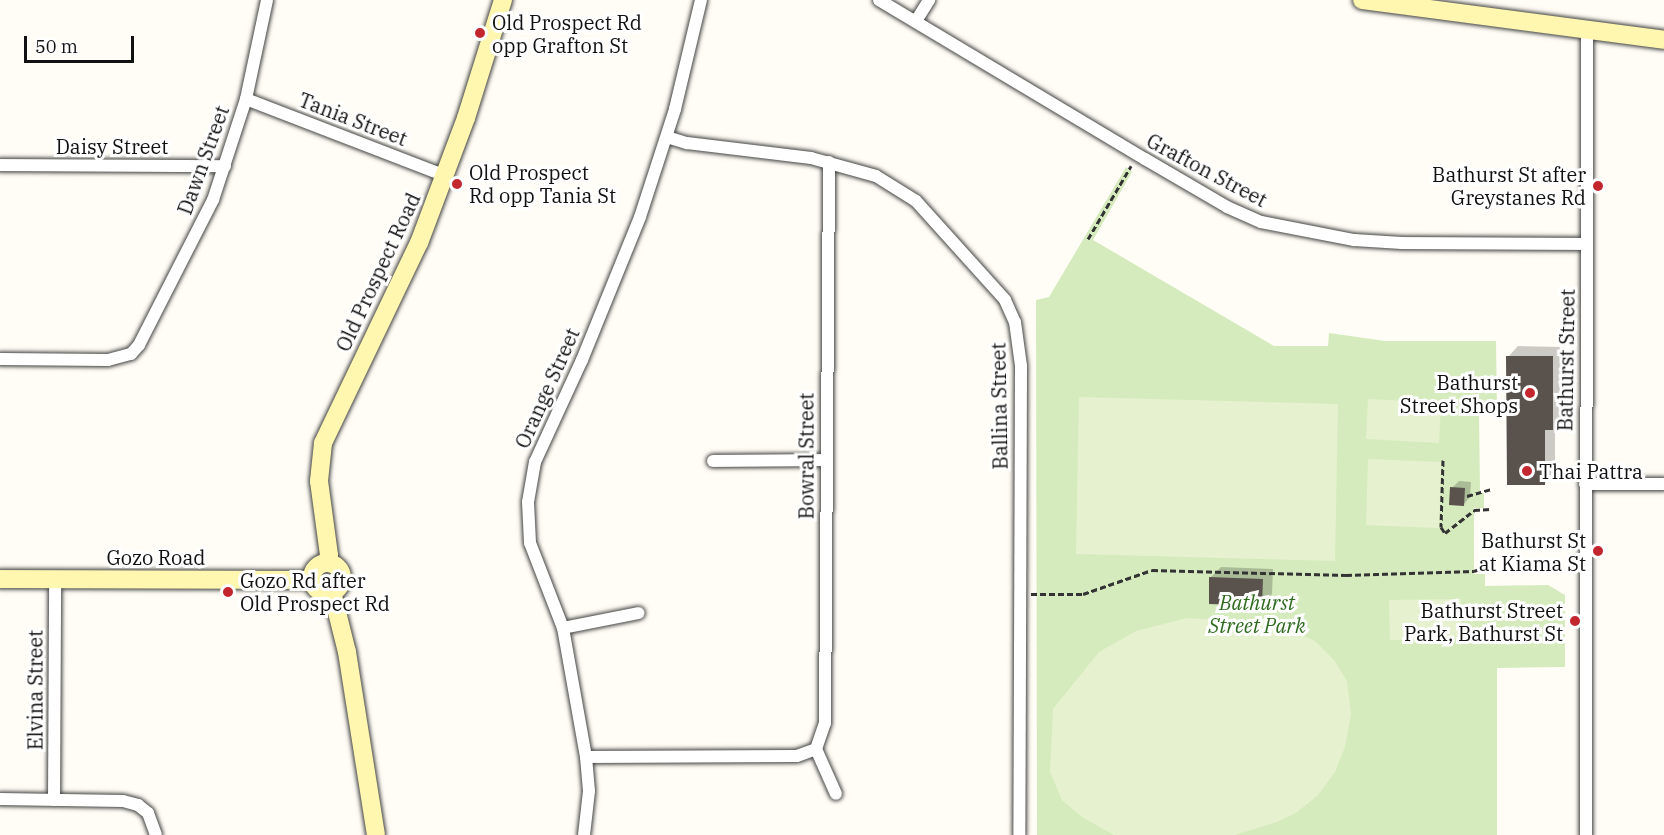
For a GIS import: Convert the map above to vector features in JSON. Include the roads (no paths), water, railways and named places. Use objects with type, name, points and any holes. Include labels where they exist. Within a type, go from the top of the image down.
[{"type":"main road","name":"Old Prospect Road","points":[[327,563],[329,555],[319,481],[323,443],[333,417],[406,272],[446,176],[503,0]]},
{"type":"main road","points":[[1362,0],[1664,40]]},
{"type":"main road","points":[[327,563],[337,567],[342,576],[339,586],[332,592],[319,591],[312,580],[316,568],[327,563]]},
{"type":"main road","name":"Gozo Road","points":[[0,579],[312,580]]},
{"type":"main road","points":[[332,592],[347,652],[376,835]]},
{"type":"street","name":"Dawn Street","points":[[0,359],[134,360],[213,200],[246,99],[267,0]]},
{"type":"street","name":"Orange Street","points":[[584,835],[589,790],[586,757],[563,628],[530,543],[528,502],[534,462],[614,285],[640,217],[667,137],[701,0]]},
{"type":"street","name":"Grafton Street","points":[[879,0],[1227,207],[1262,222],[1354,240],[1402,243],[1587,244]]},
{"type":"street","points":[[916,21],[929,0]]},
{"type":"street","name":"Bathurst Street","points":[[1586,835],[1587,29]]},
{"type":"street","name":"Tania Street","points":[[246,99],[446,176]]},
{"type":"street","name":"Ballina Street","points":[[667,137],[687,143],[829,162],[876,176],[916,201],[995,286],[1011,311],[1021,366],[1019,835]]},
{"type":"street","name":"Bowral Street","points":[[816,749],[825,723],[825,460],[829,162]]},
{"type":"street","name":"Daisy Street","points":[[0,165],[225,166]]},
{"type":"street","points":[[712,461],[825,460]]},
{"type":"street","points":[[1585,484],[1664,484]]},
{"type":"street","name":"Elvina Street","points":[[54,800],[55,580]]},
{"type":"street","points":[[563,628],[639,613]]},
{"type":"street","points":[[586,757],[798,756],[816,749],[836,794]]},
{"type":"street","points":[[0,800],[123,801],[147,804],[156,835]]},
{"type":"place","name":"Old Prospect Rd opp Grafton St","points":[[480,33]]},
{"type":"place","name":"Old Prospect Rd opp Tania St","points":[[457,184]]},
{"type":"place","name":"Bathurst St after Greystanes Rd","points":[[1598,186]]},
{"type":"place","name":"Bathurst Street Shops","points":[[1530,393]]},
{"type":"place","name":"Thai Pattra","points":[[1527,471]]},
{"type":"place","name":"Bathurst St at Kiama St","points":[[1598,551]]},
{"type":"place","name":"Gozo Rd after Old Prospect Rd","points":[[228,592]]},
{"type":"place","name":"Bathurst Street Park, Bathurst St","points":[[1575,621]]},
{"type":"park label","name":"Bathurst Street Park","points":[[1257,614]]}]
